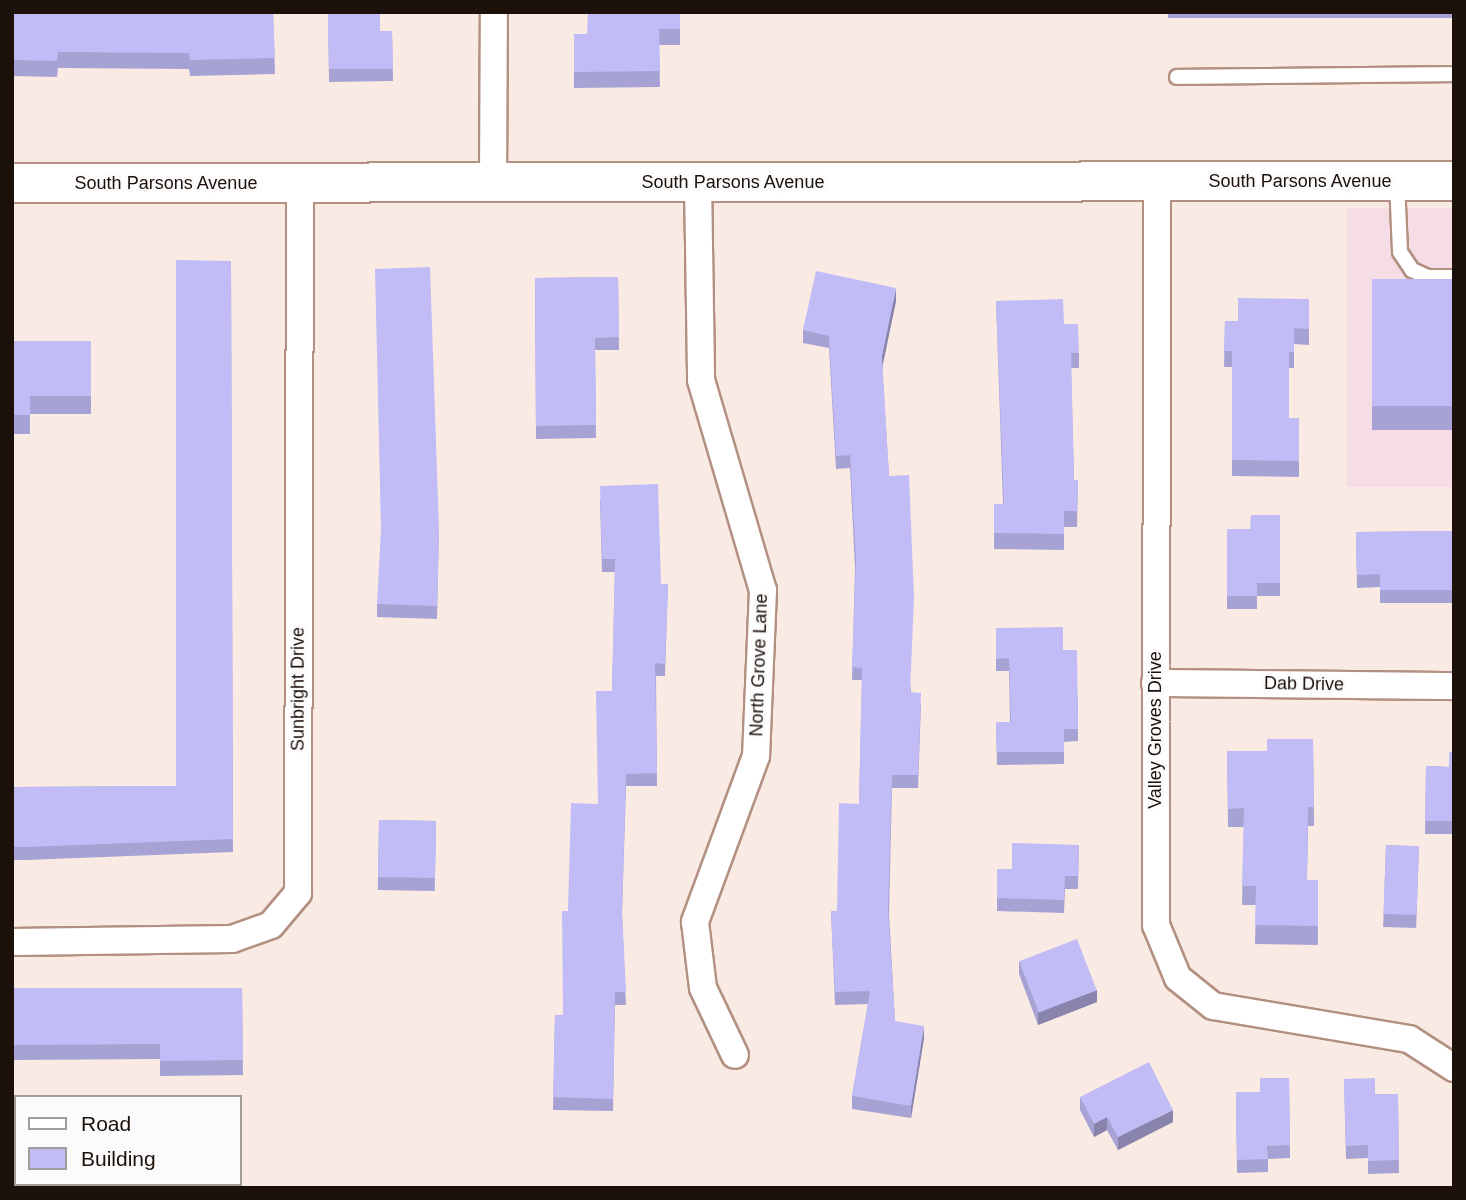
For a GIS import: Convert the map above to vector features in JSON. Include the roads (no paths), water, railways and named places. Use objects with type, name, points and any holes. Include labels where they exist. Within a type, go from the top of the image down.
[{"type":"street","points":[[493,182],[494,12]]},
{"type":"street","name":"Valley Groves Drive","points":[[1157,181],[1156,925],[1178,978],[1213,1006],[1409,1040],[1454,1068]]},
{"type":"street","name":"South Parsons Avenue","points":[[12,183],[1454,181]]},
{"type":"street","name":"North Grove Lane","points":[[698,182],[701,380],[763,590],[756,756],[695,922],[703,988],[735,1055]]},
{"type":"street","name":"Sunbright Drive","points":[[12,942],[232,939],[271,925],[298,893],[300,183]]},
{"type":"street","name":"Dab Drive","points":[[1155,683],[1454,686]]},
{"type":"lane","points":[[1177,77],[1454,74]]},
{"type":"lane","points":[[1396,181],[1400,252],[1412,270],[1428,276],[1454,277]]}]
